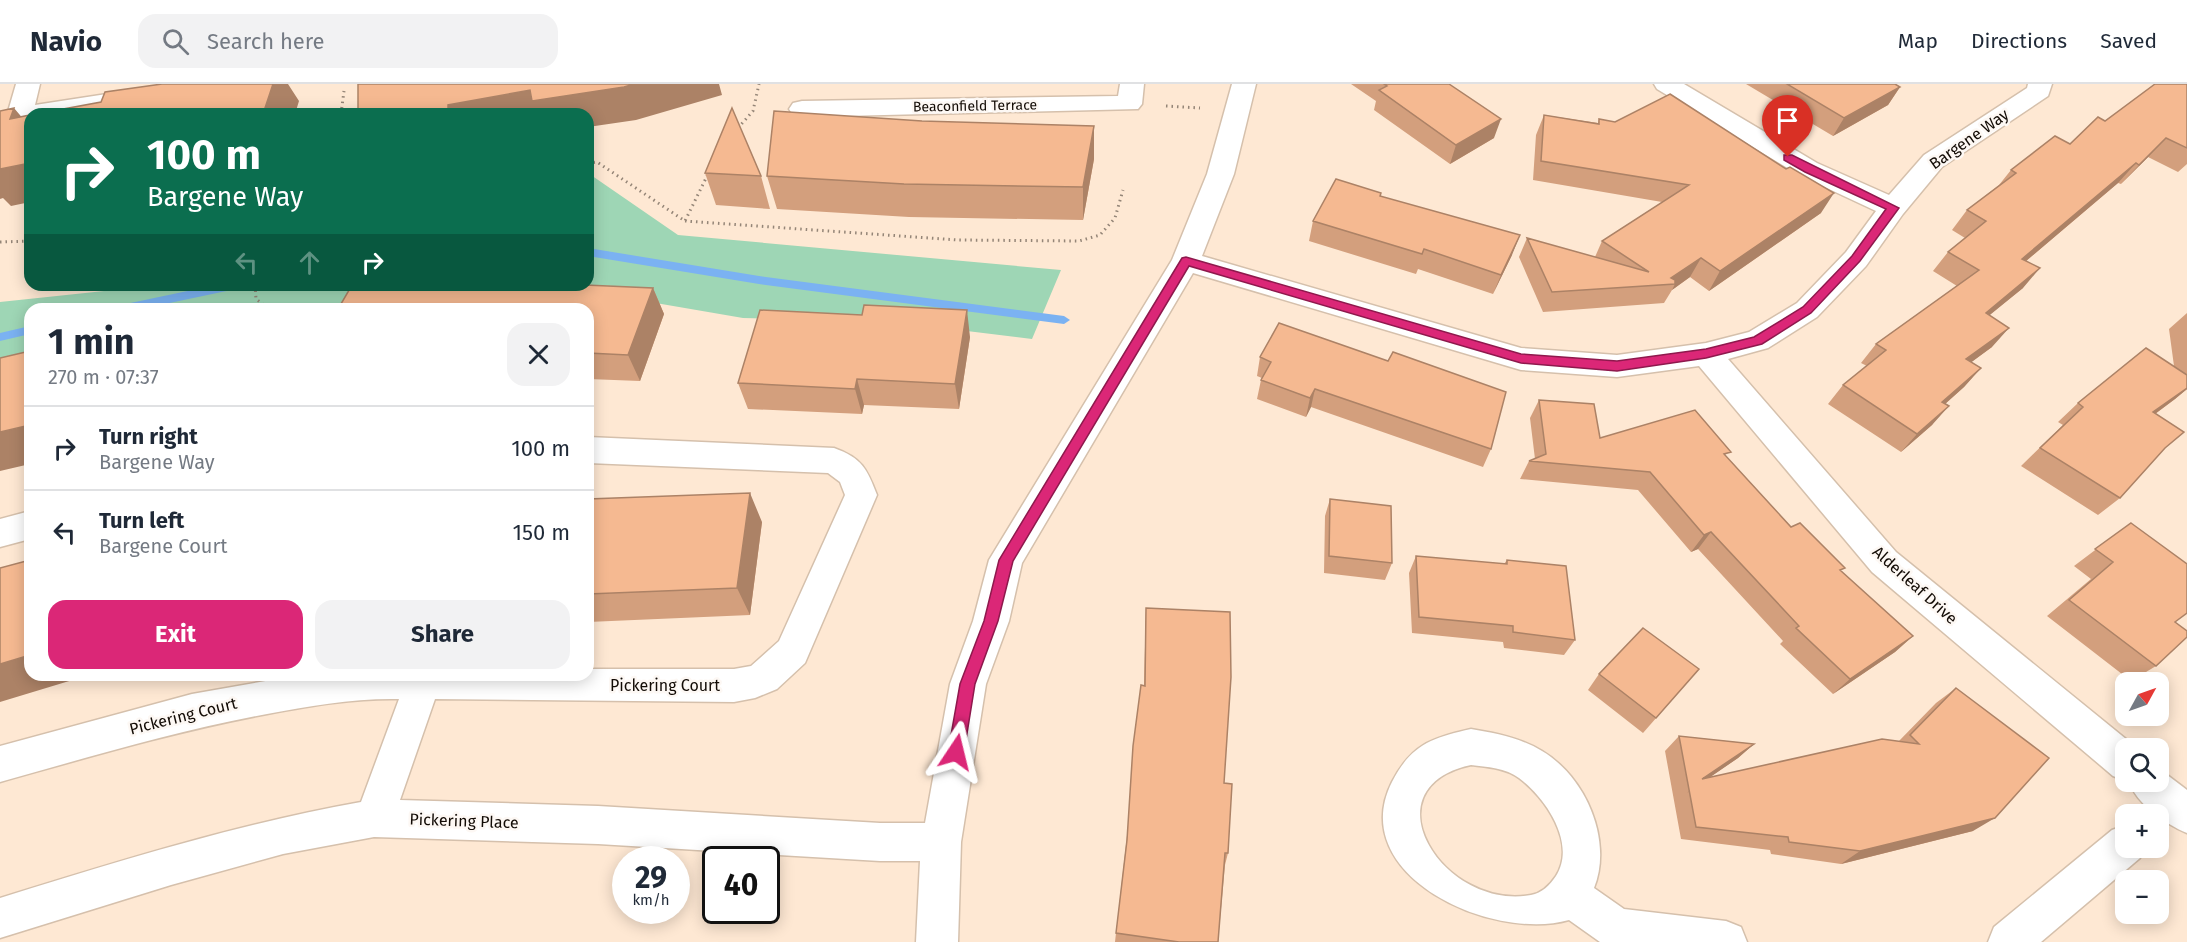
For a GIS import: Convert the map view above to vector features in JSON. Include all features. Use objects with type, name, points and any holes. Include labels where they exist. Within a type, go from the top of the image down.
[{"type":"street","points":[[10,117],[28,84]]},
{"type":"street","points":[[68,108],[221,84]]},
{"type":"street","points":[[1666,84],[1808,169],[1893,208]]},
{"type":"street","name":"Bargene Way","points":[[1186,261],[1521,359],[1617,366],[1706,354],[1758,340],[1807,310],[1856,259],[1893,208],[1933,161],[2039,91],[2040,84]]},
{"type":"street","name":"Beaconfield Terrace","points":[[802,109],[1130,94]]},
{"type":"street","points":[[937,942],[941,842],[968,684],[991,621],[1006,560],[1186,261],[1201,231],[1231,147],[1241,97]]},
{"type":"street","name":"Alderleaf Drive","points":[[1706,354],[1884,562],[2115,754]]},
{"type":"street","name":"Pickering Court","points":[[0,764],[192,711],[296,692],[370,682],[707,687],[747,684],[774,673],[792,652],[861,495],[854,474],[834,461],[594,450]]},
{"type":"street","points":[[0,533],[24,527]]},
{"type":"street","points":[[374,818],[423,683]]},
{"type":"street","points":[[1471,747],[1502,751],[1530,764],[1555,784],[1573,812],[1582,841],[1580,870],[1568,895],[1547,912],[1521,920],[1491,919],[1461,908],[1443,897],[1414,866],[1403,839],[1401,811],[1407,786],[1423,766],[1444,753],[1471,747]]},
{"type":"street","name":"Pickering Place","points":[[0,918],[171,865],[283,835],[374,818],[586,825],[880,842],[941,842]]},
{"type":"street","points":[[2009,942],[2115,853]]},
{"type":"street","points":[[1568,895],[1617,929],[1726,942]]},
{"type":"path","points":[[738,129],[753,111],[759,84]]},
{"type":"path","points":[[342,108],[344,91]]},
{"type":"path","points":[[1130,94],[1241,97]]},
{"type":"path","points":[[594,162],[597,162],[685,221],[958,240],[1079,241],[1100,235],[1115,218],[1123,190]]},
{"type":"path","points":[[685,221],[711,168]]},
{"type":"path","points":[[0,242],[24,241]]},
{"type":"green space","points":[[594,177],[678,235],[1061,270],[1032,339],[885,321],[743,318],[615,296],[564,291],[594,291]]},
{"type":"green space","points":[[104,291],[454,291],[384,303],[24,303],[24,366],[0,370],[0,302]]},
{"type":"building","points":[[162,84],[273,84],[265,108],[68,108],[101,102],[105,92]]},
{"type":"building","points":[[358,84],[634,84],[532,101],[530,90],[448,105],[448,108],[358,108]]},
{"type":"building","points":[[1384,84],[1449,84],[1501,119],[1456,145],[1379,90],[1387,86]]},
{"type":"building","points":[[1787,84],[1895,84],[1900,87],[1844,118]]},
{"type":"building","points":[[2155,84],[2187,84],[2187,148],[2166,138],[2139,165],[2136,163],[2022,259],[2040,268],[1986,313],[2009,328],[1966,359],[1981,368],[1942,402],[1949,406],[1917,434],[1843,385],[1886,350],[1876,344],[1979,270],[1948,252],[1986,221],[1967,210],[2016,173],[2011,170],[2055,136],[2070,144],[2098,117],[2105,121]]},
{"type":"building","points":[[1670,94],[1786,169],[1790,167],[1834,193],[1720,271],[1701,258],[1671,278],[1675,280],[1675,284],[1552,292],[1527,238],[1649,272],[1602,241],[1689,185],[1541,161],[1544,115],[1599,124],[1599,119],[1615,122]]},
{"type":"building","points":[[14,108],[10,119],[24,116],[24,164],[0,169],[0,111]]},
{"type":"building","points":[[732,108],[761,176],[705,173]]},
{"type":"building","points":[[774,111],[922,121],[1094,126],[1083,187],[904,184],[767,176]]},
{"type":"building","points":[[1336,179],[1381,193],[1380,196],[1520,235],[1501,275],[1424,249],[1422,254],[1313,221]]},
{"type":"building","points":[[594,285],[653,288],[628,355],[594,353],[594,303],[342,303],[348,291],[594,291]]},
{"type":"building","points":[[864,305],[967,310],[955,384],[857,379],[855,389],[738,383],[760,310],[862,315]]},
{"type":"building","points":[[1279,323],[1388,361],[1393,352],[1506,392],[1491,449],[1315,389],[1310,398],[1261,380],[1271,362],[1260,357]]},
{"type":"building","points":[[2146,348],[2187,375],[2187,388],[2153,412],[2184,432],[2165,448],[2120,498],[2040,448],[2083,407],[2078,403]]},
{"type":"building","points":[[24,352],[24,426],[0,432],[0,358]]},
{"type":"building","points":[[1539,400],[1594,404],[1600,438],[1695,410],[1731,452],[1724,454],[1791,527],[1800,523],[1845,568],[1840,570],[1913,636],[1850,679],[1796,628],[1799,626],[1711,532],[1704,535],[1650,472],[1529,461],[1546,454]]},
{"type":"building","points":[[750,493],[737,588],[594,594],[594,499]]},
{"type":"building","points":[[1330,499],[1391,506],[1392,563],[1329,556]]},
{"type":"building","points":[[2131,523],[2187,564],[2187,613],[2175,622],[2187,631],[2187,637],[2156,666],[2069,600],[2113,562],[2095,549]]},
{"type":"building","points":[[1416,556],[1507,564],[1507,560],[1566,566],[1575,640],[1513,632],[1513,626],[1419,617]]},
{"type":"building","points":[[24,562],[24,657],[0,664],[0,568]]},
{"type":"building","points":[[1146,608],[1230,612],[1231,677],[1224,783],[1232,784],[1228,853],[1225,853],[1218,942],[1179,942],[1116,933],[1127,840],[1133,746],[1141,685],[1145,686]]},
{"type":"building","points":[[1643,628],[1699,669],[1656,718],[1599,674]]},
{"type":"building","points":[[1956,688],[2049,758],[1995,818],[1860,851],[1789,842],[1788,837],[1696,827],[1679,736],[1754,744],[1702,779],[1882,739],[1919,744],[1910,735]]},
{"type":"waterway","points":[[594,253],[759,280],[1064,320]]},
{"type":"waterway","points":[[150,303],[207,291]]},
{"type":"waterway","points":[[0,337],[24,331]]},
{"type":"route","points":[[956,752],[968,684],[991,621],[1006,560],[1186,261],[1521,359],[1617,366],[1706,354],[1758,340],[1807,310],[1856,259],[1893,208],[1808,169],[1788,157]]}]
